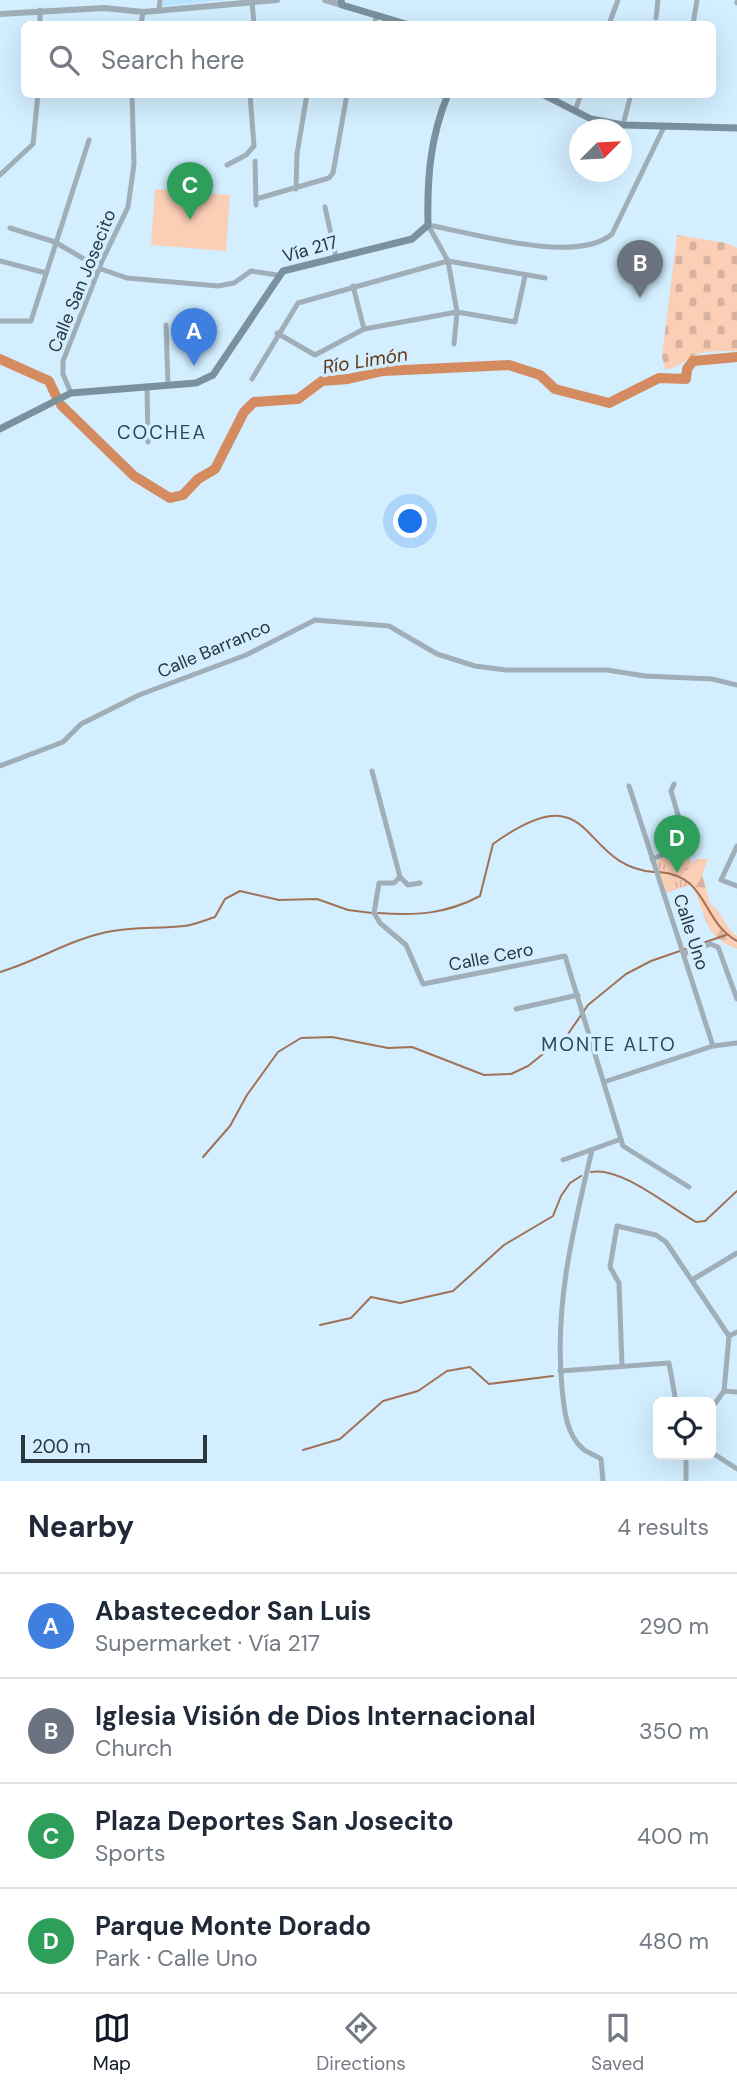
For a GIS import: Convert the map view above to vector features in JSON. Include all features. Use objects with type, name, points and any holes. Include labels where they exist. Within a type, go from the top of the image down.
[{"type":"main road","points":[[342,2],[395,21]]},
{"type":"main road","points":[[428,225],[430,153],[437,122],[446,98]]},
{"type":"main road","points":[[550,98],[591,119]]},
{"type":"main road","points":[[632,125],[737,128]]},
{"type":"main road","name":"Vía 217","points":[[0,429],[71,393],[196,383],[213,375],[277,275],[335,257],[412,239],[428,225]]},
{"type":"street","points":[[159,11],[160,0]]},
{"type":"street","points":[[0,13],[104,8],[143,12],[277,0]]},
{"type":"street","points":[[325,0],[342,2]]},
{"type":"street","points":[[610,21],[618,0]]},
{"type":"street","points":[[656,18],[658,0]]},
{"type":"street","points":[[694,21],[697,0]]},
{"type":"street","points":[[252,2],[254,21]]},
{"type":"street","points":[[40,10],[40,21]]},
{"type":"street","points":[[142,21],[143,12]]},
{"type":"street","points":[[375,21],[377,16]]},
{"type":"street","points":[[0,175],[33,144],[38,98]]},
{"type":"street","name":"Calle San Josecito","points":[[71,393],[62,366],[128,207],[134,164],[132,98]]},
{"type":"street","points":[[227,165],[246,155],[254,146],[250,98]]},
{"type":"street","points":[[296,189],[297,154],[306,98]]},
{"type":"street","points":[[255,161],[256,202],[322,183],[333,173],[346,98]]},
{"type":"street","points":[[575,111],[580,98]]},
{"type":"street","points":[[625,119],[630,98]]},
{"type":"street","points":[[428,225],[558,249],[587,248],[604,241],[612,234],[664,127]]},
{"type":"street","points":[[0,321],[31,321],[89,140]]},
{"type":"street","points":[[325,207],[335,257]]},
{"type":"street","points":[[428,225],[447,261],[457,312],[454,344]]},
{"type":"street","points":[[10,228],[55,243],[101,269],[127,278],[218,286],[234,283],[251,271],[277,275]]},
{"type":"street","points":[[0,261],[46,273]]},
{"type":"street","points":[[252,379],[295,304],[447,261],[544,278]]},
{"type":"street","points":[[277,333],[315,355],[364,329],[457,312],[514,322],[525,276]]},
{"type":"street","points":[[353,286],[364,329]]},
{"type":"street","points":[[166,324],[168,385]]},
{"type":"street","points":[[147,386],[148,442]]},
{"type":"street","name":"Calle Barranco","points":[[0,766],[63,741],[81,724],[139,695],[246,655],[315,620],[389,626],[437,654],[475,666],[506,670],[607,670],[645,676],[712,679],[737,685]]},
{"type":"street","points":[[372,771],[400,877],[408,884],[420,883]]},
{"type":"street","points":[[652,859],[681,848],[685,839],[671,792],[674,784]]},
{"type":"street","name":"Calle Uno","points":[[629,786],[713,1046]]},
{"type":"street","points":[[737,846],[722,880],[737,886]]},
{"type":"street","name":"Calle Cero","points":[[400,877],[394,883],[379,883],[374,913],[380,923],[406,945],[423,985],[565,956],[578,995]]},
{"type":"street","points":[[684,954],[710,944],[719,947],[737,999]]},
{"type":"street","points":[[516,1009],[578,995],[621,1139],[627,1151],[689,1187]]},
{"type":"street","points":[[604,1082],[713,1046],[737,1043]]},
{"type":"street","points":[[563,1160],[621,1139]]},
{"type":"street","points":[[592,1150],[563,1278],[559,1321],[560,1371],[565,1416],[582,1448],[601,1459],[603,1481]]},
{"type":"street","points":[[622,1366],[619,1283],[610,1267],[617,1226],[662,1238],[729,1336],[724,1391],[716,1402]]},
{"type":"street","points":[[692,1280],[737,1253]]},
{"type":"street","points":[[729,1336],[737,1332]]},
{"type":"street","points":[[560,1371],[669,1363],[675,1397]]},
{"type":"street","points":[[724,1391],[737,1392]]},
{"type":"street","points":[[716,1455],[737,1469]]},
{"type":"street","points":[[686,1460],[686,1481]]},
{"type":"shaded area","points":[[163,0],[225,0],[162,6]]},
{"type":"green space","points":[[155,189],[230,195],[226,251],[151,245]]},
{"type":"green space","points":[[677,235],[726,243],[737,248],[737,351],[701,353],[665,370],[662,356]]},
{"type":"green space","points":[[686,848],[698,882],[666,893],[656,861]]},
{"type":"green space","points":[[697,859],[708,859],[702,874],[710,904],[737,936],[737,949],[712,932],[694,890],[681,872]]},
{"type":"waterway","name":"Río Limón","points":[[61,405],[134,476],[170,498],[183,495],[198,479],[215,469],[244,412],[254,402],[298,399],[322,381],[348,379],[383,371],[509,365],[540,375],[555,389],[609,403],[659,378],[686,379],[687,369],[693,361],[737,357]]},
{"type":"waterway","name":"Río Limón","points":[[0,359],[49,381],[56,396]]},
{"type":"waterway","points":[[378,913],[405,914],[443,910],[480,896],[493,844],[527,823],[551,816],[569,818],[584,828],[611,855],[629,866],[654,872]]},
{"type":"waterway","points":[[659,872],[675,875],[687,882],[696,890],[716,922],[737,941]]},
{"type":"waterway","points":[[0,972],[79,940],[107,932],[184,926],[215,917],[225,899],[240,891],[279,900],[317,899],[348,910],[372,913]]},
{"type":"waterway","points":[[203,1157],[230,1126],[247,1095],[278,1052],[301,1038],[332,1037],[388,1048],[412,1047],[484,1075],[511,1074],[528,1066],[568,1034],[588,1005],[626,974],[651,961],[726,935]]},
{"type":"waterway","points":[[591,1172],[603,1172],[630,1181],[696,1222],[705,1221],[737,1191]]},
{"type":"waterway","points":[[320,1325],[351,1318],[371,1297],[400,1303],[453,1291],[504,1245],[553,1216],[570,1183],[581,1176]]},
{"type":"waterway","points":[[303,1450],[340,1439],[383,1401],[418,1391],[447,1371],[470,1367],[489,1384],[553,1376]]},
{"type":"place","name":"Plaza Deportes San Josecito","points":[[190,220]]},
{"type":"place","name":"Iglesia Visión de Dios Internacional","points":[[640,298]]},
{"type":"place","name":"Abastecedor San Luis","points":[[194,366]]},
{"type":"place","name":"Parque Monte Dorado","points":[[677,873]]},
{"type":"district","name":"COCHEA","points":[[162,432]]},
{"type":"district","name":"MONTE ALTO","points":[[609,1044]]}]
